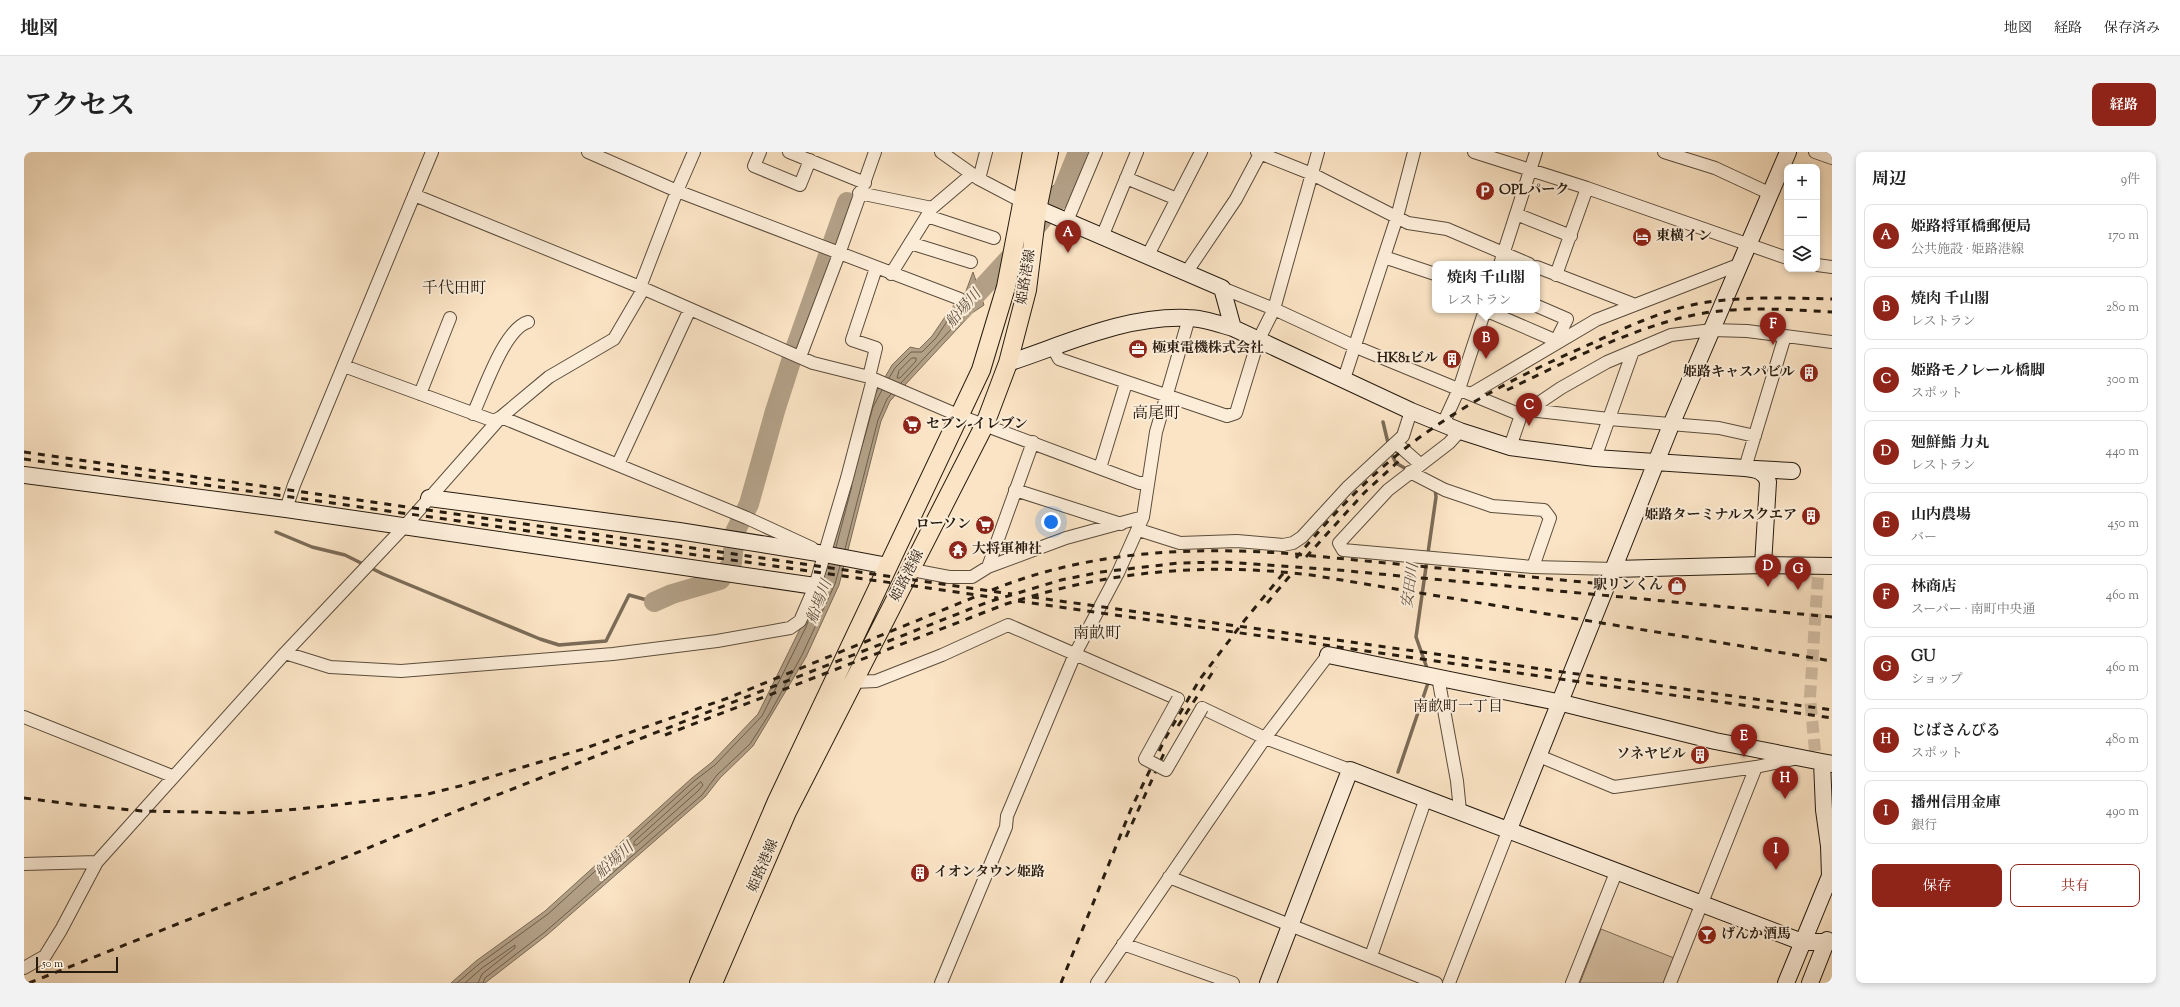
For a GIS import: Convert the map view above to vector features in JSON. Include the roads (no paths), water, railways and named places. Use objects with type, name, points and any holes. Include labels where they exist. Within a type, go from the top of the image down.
[{"type":"main road","name":"姫路港線","points":[[699,983],[777,801],[981,370],[1006,287],[1021,201],[1032,152]]},
{"type":"main road","name":"姫路港線","points":[[714,983],[787,812],[912,570],[985,424],[1008,363],[1027,290],[1037,210],[1049,152]]},
{"type":"street","points":[[286,509],[294,485],[432,152]]},
{"type":"street","points":[[588,152],[677,191],[891,274],[960,299]]},
{"type":"street","points":[[24,968],[45,956],[61,930],[97,862],[172,776],[404,527],[501,417],[549,377],[614,339],[641,293],[640,287],[677,191],[694,152]]},
{"type":"street","points":[[760,152],[754,166],[800,185],[810,160]]},
{"type":"street","points":[[789,152],[810,160],[862,188],[929,212],[994,238]]},
{"type":"street","points":[[800,357],[839,254],[875,152]]},
{"type":"street","points":[[941,152],[976,177],[1037,210],[1274,309],[1356,347],[1471,394],[1525,412],[1719,428],[1755,436]]},
{"type":"street","points":[[891,274],[929,212],[976,177],[986,152]]},
{"type":"street","points":[[1067,222],[1096,152]]},
{"type":"street","points":[[1102,237],[1137,152]]},
{"type":"street","points":[[1147,257],[1201,152]]},
{"type":"street","points":[[1053,348],[1059,359],[1126,383],[1227,416],[1236,413],[1258,341],[1274,309],[1318,152]]},
{"type":"street","points":[[1344,379],[1356,347],[1397,217],[1414,152]]},
{"type":"street","points":[[1474,152],[1587,188],[1784,257]]},
{"type":"street","points":[[1502,259],[1536,152]]},
{"type":"street","points":[[1664,152],[1715,168],[1771,194]]},
{"type":"street","points":[[1449,983],[1509,829],[1562,703],[1658,462],[1671,425],[1738,265],[1771,194],[1788,152]]},
{"type":"street","points":[[1815,152],[1832,158]]},
{"type":"street","points":[[1186,273],[1236,199],[1260,153],[1312,174],[1408,223],[1447,229],[1502,259],[1513,261]]},
{"type":"street","points":[[1126,178],[1177,199]]},
{"type":"street","points":[[1556,274],[1571,236],[1587,188]]},
{"type":"street","points":[[414,195],[640,287],[800,357],[873,379],[960,416],[985,424],[1139,483],[1148,484]]},
{"type":"street","points":[[1516,214],[1571,236]]},
{"type":"street","points":[[910,243],[971,262]]},
{"type":"street","points":[[1384,257],[1432,273]]},
{"type":"street","points":[[1471,394],[1596,320],[1738,265]]},
{"type":"street","points":[[1820,266],[1832,268]]},
{"type":"street","points":[[285,653],[330,667],[401,671],[613,654],[717,641],[790,628],[800,621],[815,586],[847,478],[873,379],[876,348],[852,340],[876,268]]},
{"type":"street","points":[[1540,268],[1634,304]]},
{"type":"street","points":[[1222,288],[1233,328]]},
{"type":"street","points":[[1540,307],[1567,319],[1558,342]]},
{"type":"street","points":[[618,464],[690,309]]},
{"type":"street","points":[[1443,424],[1459,389],[1484,313]]},
{"type":"street","points":[[1492,313],[1558,342]]},
{"type":"street","points":[[420,394],[450,318]]},
{"type":"street","points":[[1008,363],[1116,326],[1163,319],[1189,318],[1233,328],[1258,341],[1443,424],[1510,447],[1595,458],[1792,471]]},
{"type":"street","points":[[940,983],[1006,827],[1007,816],[1075,654],[1139,530],[1143,517],[1156,432],[1189,318]]},
{"type":"street","points":[[473,414],[509,337],[522,323],[528,322]]},
{"type":"street","points":[[1510,447],[1525,412],[1561,388],[1594,369],[1671,335],[1712,330],[1747,331],[1832,342]]},
{"type":"street","points":[[1750,469],[1755,436],[1785,336]]},
{"type":"street","points":[[1595,458],[1633,352]]},
{"type":"street","points":[[344,366],[494,421],[501,417]]},
{"type":"street","points":[[1100,468],[1126,383]]},
{"type":"street","points":[[1139,530],[1180,543],[1238,541],[1283,544],[1294,543],[1302,537],[1347,488],[1396,444],[1403,436],[1411,410]]},
{"type":"street","points":[[501,417],[618,464],[743,517],[825,554]]},
{"type":"street","points":[[1460,431],[1449,443],[1388,490],[1340,543],[1343,550],[1533,567],[1615,569],[1763,565],[1832,566]]},
{"type":"street","points":[[988,567],[1033,442]]},
{"type":"street","points":[[1396,444],[1420,464]]},
{"type":"street","points":[[1750,469],[1765,474],[1768,486],[1763,565]]},
{"type":"street","points":[[1410,472],[1445,490],[1492,506],[1544,510],[1550,518],[1533,567]]},
{"type":"street","points":[[24,475],[286,509],[815,586]]},
{"type":"street","points":[[1015,490],[1121,524]]},
{"type":"street","points":[[429,498],[734,540],[825,554],[854,561],[888,566]]},
{"type":"street","points":[[912,570],[949,577],[972,577],[988,567],[1066,538],[1143,517]]},
{"type":"street","points":[[854,682],[876,681],[942,655],[1008,625],[1178,699],[1145,759],[1166,770],[1202,708],[1265,738],[1617,870],[1802,942],[1830,941],[1810,983]]},
{"type":"street","points":[[1097,983],[1265,738],[1328,655],[1562,703],[1715,741],[1827,763],[1830,876],[1786,983]]},
{"type":"street","points":[[1438,677],[1457,781],[1460,811]]},
{"type":"street","points":[[24,717],[172,776]]},
{"type":"street","points":[[1539,756],[1614,787],[1756,767],[1798,758]]},
{"type":"street","points":[[1670,983],[1700,902],[1756,767]]},
{"type":"street","points":[[1268,983],[1292,924],[1350,770]]},
{"type":"street","points":[[1370,956],[1426,798]]},
{"type":"street","points":[[24,864],[97,862]]},
{"type":"street","points":[[1572,983],[1617,870]]},
{"type":"street","points":[[1169,877],[1292,924],[1436,983]]},
{"type":"street","points":[[1123,944],[1233,983]]},
{"type":"water","points":[[1074,152],[1087,152],[1072,184],[1072,196],[1069,209],[1049,201],[1045,194],[1060,179]]},
{"type":"water","points":[[973,272],[984,305],[972,313],[890,401],[881,421],[839,585],[806,657],[753,746],[720,778],[705,797],[547,935],[485,983],[451,983],[476,961],[545,911],[692,778],[712,762],[758,714],[802,625],[869,405],[892,365],[910,347],[919,349],[932,336],[947,314],[962,302]]},
{"type":"waterway","name":"船場川","points":[[961,311],[1017,250],[1059,199],[1078,152]]},
{"type":"waterway","points":[[654,602],[672,594],[720,580],[732,563],[735,532],[749,504],[775,411],[795,349],[847,202]]},
{"type":"waterway","name":"安田川","points":[[1383,422],[1390,451],[1396,463],[1408,470]]},
{"type":"waterway","name":"安田川","points":[[1428,671],[1416,637],[1436,497],[1435,488]]},
{"type":"waterway","points":[[276,532],[312,547],[345,555],[383,574],[540,639],[559,645],[606,641],[629,595],[654,602]]},
{"type":"waterway","name":"安田川","points":[[1398,772],[1429,680]]},
{"type":"tunnel","points":[[1815,751],[1810,697],[1818,576]]},
{"type":"railway","points":[[1296,558],[1327,522],[1360,488],[1395,456],[1433,428],[1470,404],[1546,364],[1642,321],[1687,306],[1751,298],[1832,299]]},
{"type":"railway","points":[[1507,390],[1556,366],[1611,342],[1639,331],[1694,315],[1748,309],[1832,312]]},
{"type":"railway","points":[[24,452],[1012,594]]},
{"type":"railway","points":[[24,459],[998,598]]},
{"type":"railway","points":[[1306,557],[1365,492],[1400,460]]},
{"type":"railway","points":[[992,590],[1028,577],[1103,559],[1141,554],[1217,551],[1294,554],[1603,584]]},
{"type":"railway","points":[[29,983],[361,851],[459,810],[988,602],[1061,580],[1101,572],[1179,563],[1225,562],[1338,570],[1832,617]]},
{"type":"railway","points":[[665,735],[1006,604],[1082,584],[1157,572],[1232,569],[1311,575],[1832,661]]},
{"type":"railway","points":[[1061,983],[1131,809],[1166,737],[1200,679],[1244,621],[1286,570]]},
{"type":"railway","points":[[1267,603],[1294,571]]},
{"type":"railway","points":[[24,798],[142,811],[243,813],[299,809],[424,795],[464,785],[583,749],[728,698],[977,596]]},
{"type":"railway","points":[[1032,597],[1832,710]]},
{"type":"railway","points":[[1018,601],[1832,718]]},
{"type":"railway","points":[[1178,726],[1216,667]]},
{"type":"railway","points":[[1126,837],[1165,751]]},
{"type":"place","name":"OPLパーク","points":[[1485,191]]},
{"type":"place","name":"東横イン","points":[[1642,237]]},
{"type":"place","name":"姫路将軍橋郵便局","points":[[1068,253]]},
{"type":"place","name":"林商店","points":[[1773,345]]},
{"type":"place","name":"極東電機株式会社","points":[[1138,349]]},
{"type":"place","name":"HK81ビル","points":[[1452,359]]},
{"type":"place","name":"焼肉 千山閣","points":[[1486,359]]},
{"type":"place","name":"姫路キャスパビル","points":[[1809,373]]},
{"type":"place","name":"セブン-イレブン","points":[[912,425]]},
{"type":"place","name":"姫路モノレール橋脚","points":[[1529,426]]},
{"type":"place","name":"姫路ターミナルスクエア","points":[[1811,516]]},
{"type":"place","name":"ローソン","points":[[985,525]]},
{"type":"place","name":"大将軍神社","points":[[958,550]]},
{"type":"place","name":"駅リンくん","points":[[1677,586]]},
{"type":"place","name":"廻鮮鮨 力丸","points":[[1768,587]]},
{"type":"place","name":"GU","points":[[1798,590]]},
{"type":"place","name":"ソネヤビル","points":[[1700,755]]},
{"type":"place","name":"山内農場","points":[[1744,757]]},
{"type":"place","name":"じばさんびる","points":[[1785,799]]},
{"type":"place","name":"播州信用金庫","points":[[1776,870]]},
{"type":"place","name":"イオンタウン姫路","points":[[920,873]]},
{"type":"place","name":"げんか酒馬","points":[[1707,935]]},
{"type":"district","name":"千代田町","points":[[454,289]]},
{"type":"district","name":"高尾町","points":[[1156,414]]},
{"type":"district","name":"南畝町","points":[[1097,634]]},
{"type":"district","name":"南畝町一丁目","points":[[1458,707]]}]
